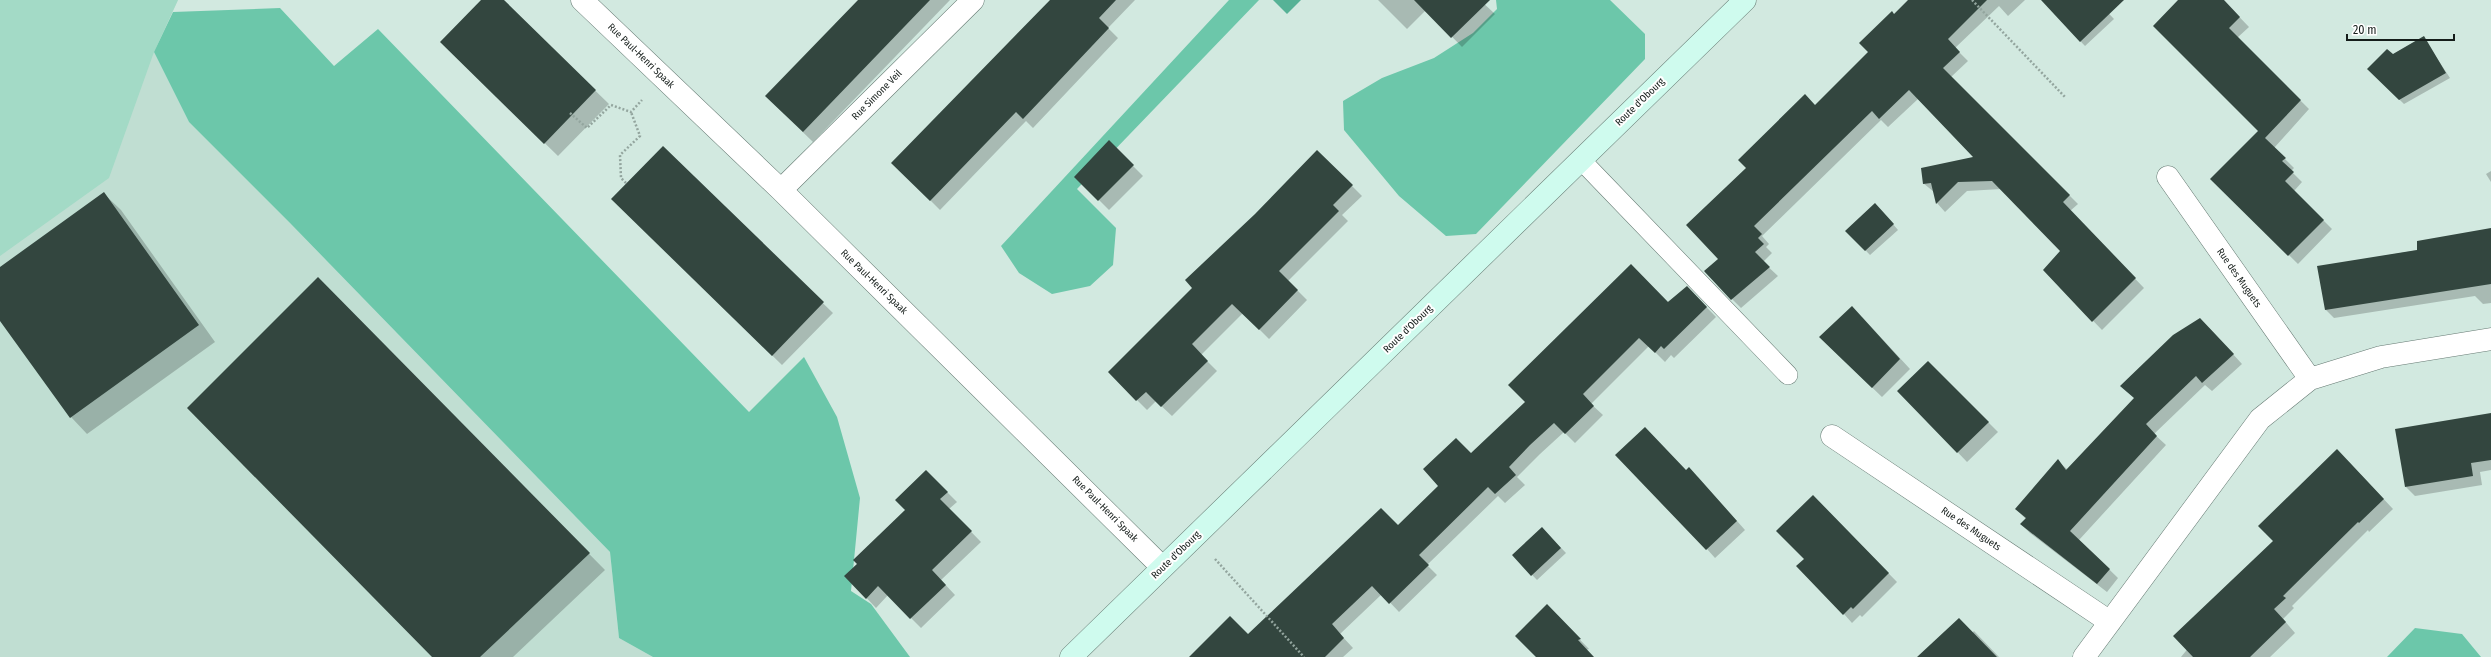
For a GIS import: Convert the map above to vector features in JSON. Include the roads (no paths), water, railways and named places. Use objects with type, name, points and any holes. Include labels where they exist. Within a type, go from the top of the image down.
[{"type":"main road","name":"Route d'Obourg","points":[[1071,657],[1745,0]]},
{"type":"street","name":"Rue Paul-Henri Spaak","points":[[582,0],[780,190],[1162,567]]},
{"type":"street","name":"Rue Simone Veil","points":[[780,190],[973,0]]},
{"type":"street","name":"Rue des Muguets","points":[[2168,177],[2310,379]]},
{"type":"street","points":[[2084,657],[2260,419],[2310,379],[2381,357],[2491,339]]},
{"type":"street","name":"Rue des Muguets","points":[[1832,436],[2110,622]]},
{"type":"lane","points":[[1580,160],[1788,375]]}]
